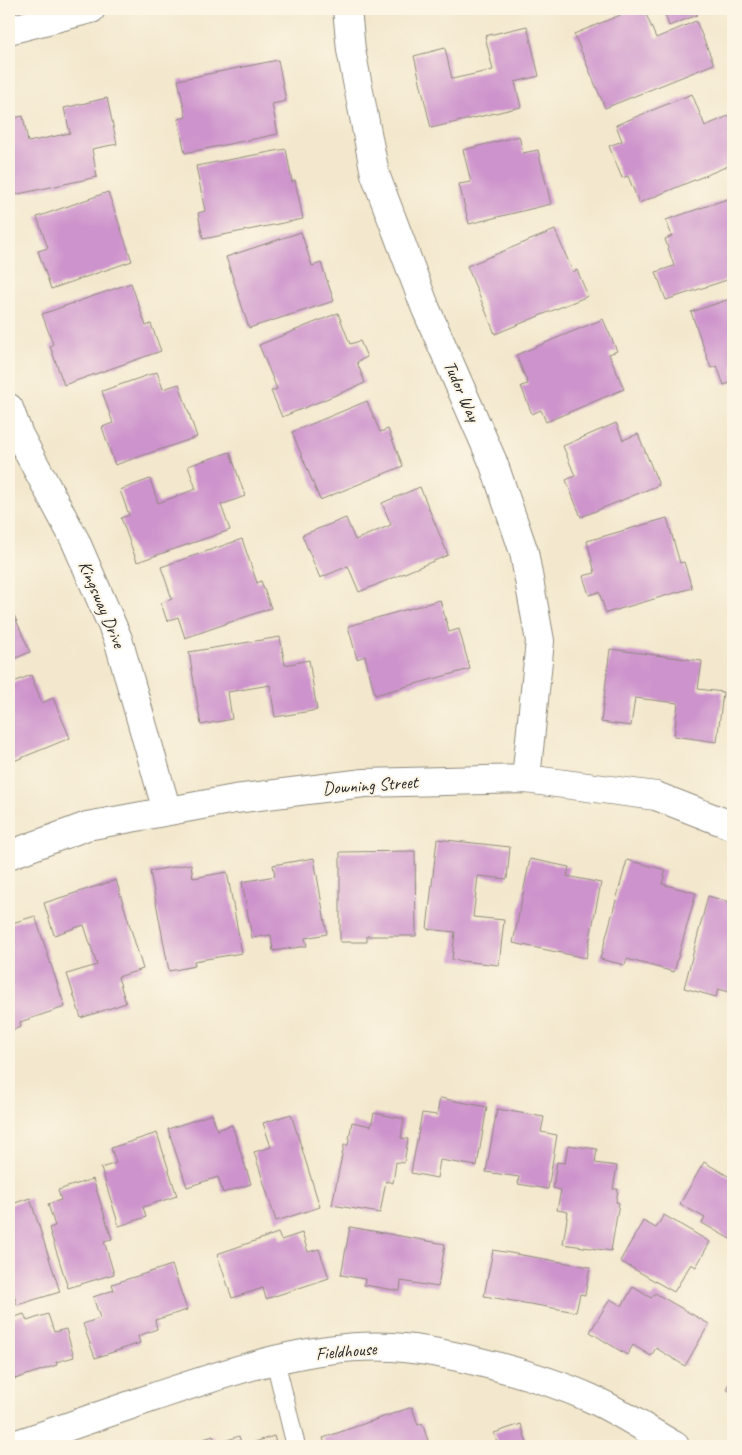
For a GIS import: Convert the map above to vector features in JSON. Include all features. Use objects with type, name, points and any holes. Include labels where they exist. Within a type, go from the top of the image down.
[{"type":"street","points":[[9,30],[91,9]]},
{"type":"street","name":"Tudor Way","points":[[347,9],[351,50],[375,174],[426,309],[493,462],[524,552],[540,641],[526,779]]},
{"type":"street","name":"Kingsway Drive","points":[[9,408],[19,435],[75,540],[118,639],[167,811]]},
{"type":"street","name":"Downing Street","points":[[9,856],[87,826],[235,799],[364,783],[526,779],[656,796],[733,826]]},
{"type":"street","name":"Fieldhouse","points":[[17,1445],[215,1376],[275,1360],[345,1349],[392,1347],[433,1353],[491,1366],[590,1398],[675,1446]]},
{"type":"lane","points":[[275,1360],[296,1446]]},
{"type":"building","points":[[635,9],[644,9],[656,38],[696,21],[714,64],[605,108],[574,34]]},
{"type":"building","points":[[663,9],[695,9],[697,15],[669,26]]},
{"type":"building","points":[[527,26],[539,76],[515,82],[521,107],[431,128],[414,56],[445,48],[452,79],[493,70],[485,36]]},
{"type":"building","points":[[278,60],[286,101],[272,104],[278,134],[185,153],[178,119],[186,117],[178,80]]},
{"type":"building","points":[[692,94],[705,126],[733,114],[733,164],[639,203],[628,176],[622,178],[609,146],[622,141],[616,125]]},
{"type":"building","points":[[107,98],[117,144],[92,149],[97,177],[9,196],[9,119],[23,116],[28,142],[70,133],[64,108]]},
{"type":"building","points":[[519,136],[523,153],[538,150],[551,204],[469,224],[459,184],[471,182],[463,150]]},
{"type":"building","points":[[286,149],[292,182],[295,180],[303,219],[203,239],[198,213],[205,211],[196,166]]},
{"type":"building","points":[[108,192],[132,261],[51,289],[38,251],[48,248],[37,217]]},
{"type":"building","points":[[733,197],[733,278],[666,300],[656,272],[674,266],[665,239],[672,236],[666,220]]},
{"type":"building","points":[[555,230],[573,272],[577,270],[588,296],[495,334],[467,266]]},
{"type":"building","points":[[301,232],[312,266],[321,263],[334,301],[249,328],[226,257]]},
{"type":"building","points":[[131,283],[146,326],[151,324],[161,351],[64,385],[50,346],[53,344],[42,314]]},
{"type":"building","points":[[733,298],[733,382],[724,385],[717,366],[711,368],[691,312]]},
{"type":"building","points":[[338,313],[350,344],[360,341],[367,357],[357,362],[365,383],[282,417],[271,391],[277,389],[259,345]]},
{"type":"building","points":[[603,319],[617,351],[609,354],[624,389],[546,422],[541,410],[532,414],[521,386],[528,384],[516,355]]},
{"type":"building","points":[[157,372],[163,389],[179,384],[197,437],[115,465],[102,427],[113,423],[102,391]]},
{"type":"building","points":[[367,401],[380,432],[388,429],[403,466],[320,500],[292,432]]},
{"type":"building","points":[[616,423],[623,440],[638,434],[659,485],[581,517],[566,480],[575,476],[563,446]]},
{"type":"building","points":[[230,452],[245,496],[221,505],[230,530],[137,562],[121,518],[129,515],[120,490],[150,479],[158,503],[196,489],[188,466]]},
{"type":"building","points":[[420,487],[448,555],[359,592],[348,566],[320,578],[302,535],[346,518],[355,540],[391,525],[382,503]]},
{"type":"building","points":[[667,518],[680,563],[684,562],[692,588],[606,613],[599,592],[589,595],[583,576],[595,573],[587,541]]},
{"type":"building","points":[[242,539],[257,583],[261,581],[271,608],[185,638],[178,617],[167,621],[161,603],[172,599],[161,567]]},
{"type":"building","points":[[440,600],[449,632],[459,629],[470,669],[375,695],[365,656],[357,659],[348,626]]},
{"type":"building","points":[[14,615],[30,652],[9,661],[9,617]]},
{"type":"building","points":[[280,637],[285,665],[309,660],[317,710],[275,717],[270,685],[228,692],[232,719],[201,725],[189,652]]},
{"type":"building","points":[[610,649],[702,661],[698,689],[723,692],[717,742],[674,736],[678,703],[635,698],[631,726],[601,722]]},
{"type":"building","points":[[31,675],[42,703],[53,698],[70,738],[9,763],[9,684]]},
{"type":"building","points":[[437,839],[510,847],[507,879],[478,876],[473,917],[504,920],[499,965],[452,960],[455,932],[427,929]]},
{"type":"building","points":[[415,851],[416,936],[367,936],[367,942],[340,942],[340,852]]},
{"type":"building","points":[[314,858],[327,934],[305,938],[307,946],[273,951],[271,935],[252,938],[242,882],[275,876],[273,865]]},
{"type":"building","points":[[530,859],[569,867],[567,876],[601,883],[586,958],[513,943]]},
{"type":"building","points":[[627,860],[666,870],[662,884],[696,893],[674,972],[627,959],[625,965],[600,959]]},
{"type":"building","points":[[191,864],[193,878],[227,872],[242,953],[194,961],[195,966],[169,971],[150,871]]},
{"type":"building","points":[[116,880],[143,969],[118,977],[126,1003],[81,1018],[67,974],[97,965],[84,925],[54,935],[44,903]]},
{"type":"building","points":[[708,896],[733,903],[733,993],[718,989],[716,997],[684,988]]},
{"type":"building","points":[[35,916],[65,1007],[20,1022],[21,1027],[9,1031],[9,924]]},
{"type":"building","points":[[440,1098],[487,1107],[477,1166],[440,1160],[437,1178],[411,1173],[422,1113],[437,1115]]},
{"type":"building","points":[[497,1109],[544,1117],[541,1132],[557,1135],[548,1189],[518,1184],[519,1177],[486,1172]]},
{"type":"building","points":[[374,1113],[404,1119],[401,1138],[408,1139],[404,1163],[396,1162],[393,1183],[386,1181],[380,1213],[332,1205],[344,1145],[348,1145],[352,1122],[371,1126]]},
{"type":"building","points":[[212,1114],[217,1130],[232,1125],[251,1184],[223,1193],[218,1177],[187,1187],[168,1129]]},
{"type":"building","points":[[291,1114],[320,1207],[276,1221],[254,1152],[271,1147],[263,1123]]},
{"type":"building","points":[[157,1133],[177,1196],[143,1207],[146,1217],[119,1226],[101,1168],[116,1163],[111,1148]]},
{"type":"building","points":[[568,1145],[597,1149],[595,1163],[617,1166],[613,1189],[618,1189],[616,1202],[619,1203],[611,1251],[563,1244],[568,1212],[557,1210],[561,1190],[553,1188],[557,1162],[565,1163]]},
{"type":"building","points":[[704,1162],[733,1179],[733,1233],[730,1239],[702,1223],[705,1218],[680,1204]]},
{"type":"building","points":[[93,1179],[112,1239],[104,1241],[114,1274],[68,1288],[49,1228],[55,1226],[48,1204],[61,1200],[58,1190]]},
{"type":"building","points":[[30,1198],[60,1292],[17,1305],[9,1279],[9,1205]]},
{"type":"building","points":[[664,1215],[710,1242],[696,1267],[691,1264],[674,1292],[620,1261],[643,1221],[656,1228]]},
{"type":"building","points":[[350,1227],[445,1244],[438,1287],[401,1281],[400,1291],[364,1285],[365,1279],[341,1275]]},
{"type":"building","points":[[278,1233],[281,1240],[302,1233],[308,1252],[319,1249],[329,1278],[266,1299],[263,1288],[232,1298],[217,1254]]},
{"type":"building","points":[[493,1250],[590,1267],[585,1295],[580,1294],[576,1312],[484,1296]]},
{"type":"building","points":[[172,1265],[187,1310],[155,1320],[157,1329],[138,1336],[140,1343],[95,1358],[83,1324],[100,1318],[93,1297],[114,1290],[112,1284]]},
{"type":"building","points":[[633,1287],[651,1298],[655,1293],[709,1324],[685,1366],[656,1348],[651,1356],[633,1345],[627,1355],[590,1332],[610,1299],[622,1306]]},
{"type":"building","points":[[24,1314],[27,1321],[48,1314],[54,1332],[66,1329],[74,1357],[56,1362],[57,1365],[15,1379],[11,1367],[9,1368],[9,1319]]},
{"type":"building","points":[[733,1376],[733,1393],[726,1389]]},
{"type":"building","points":[[412,1407],[418,1425],[422,1423],[430,1446],[326,1446],[323,1438]]},
{"type":"building","points":[[521,1424],[528,1446],[498,1446],[494,1433]]},
{"type":"building","points":[[213,1436],[216,1444],[239,1436],[242,1446],[183,1446]]},
{"type":"building","points":[[274,1436],[277,1446],[242,1446]]}]
